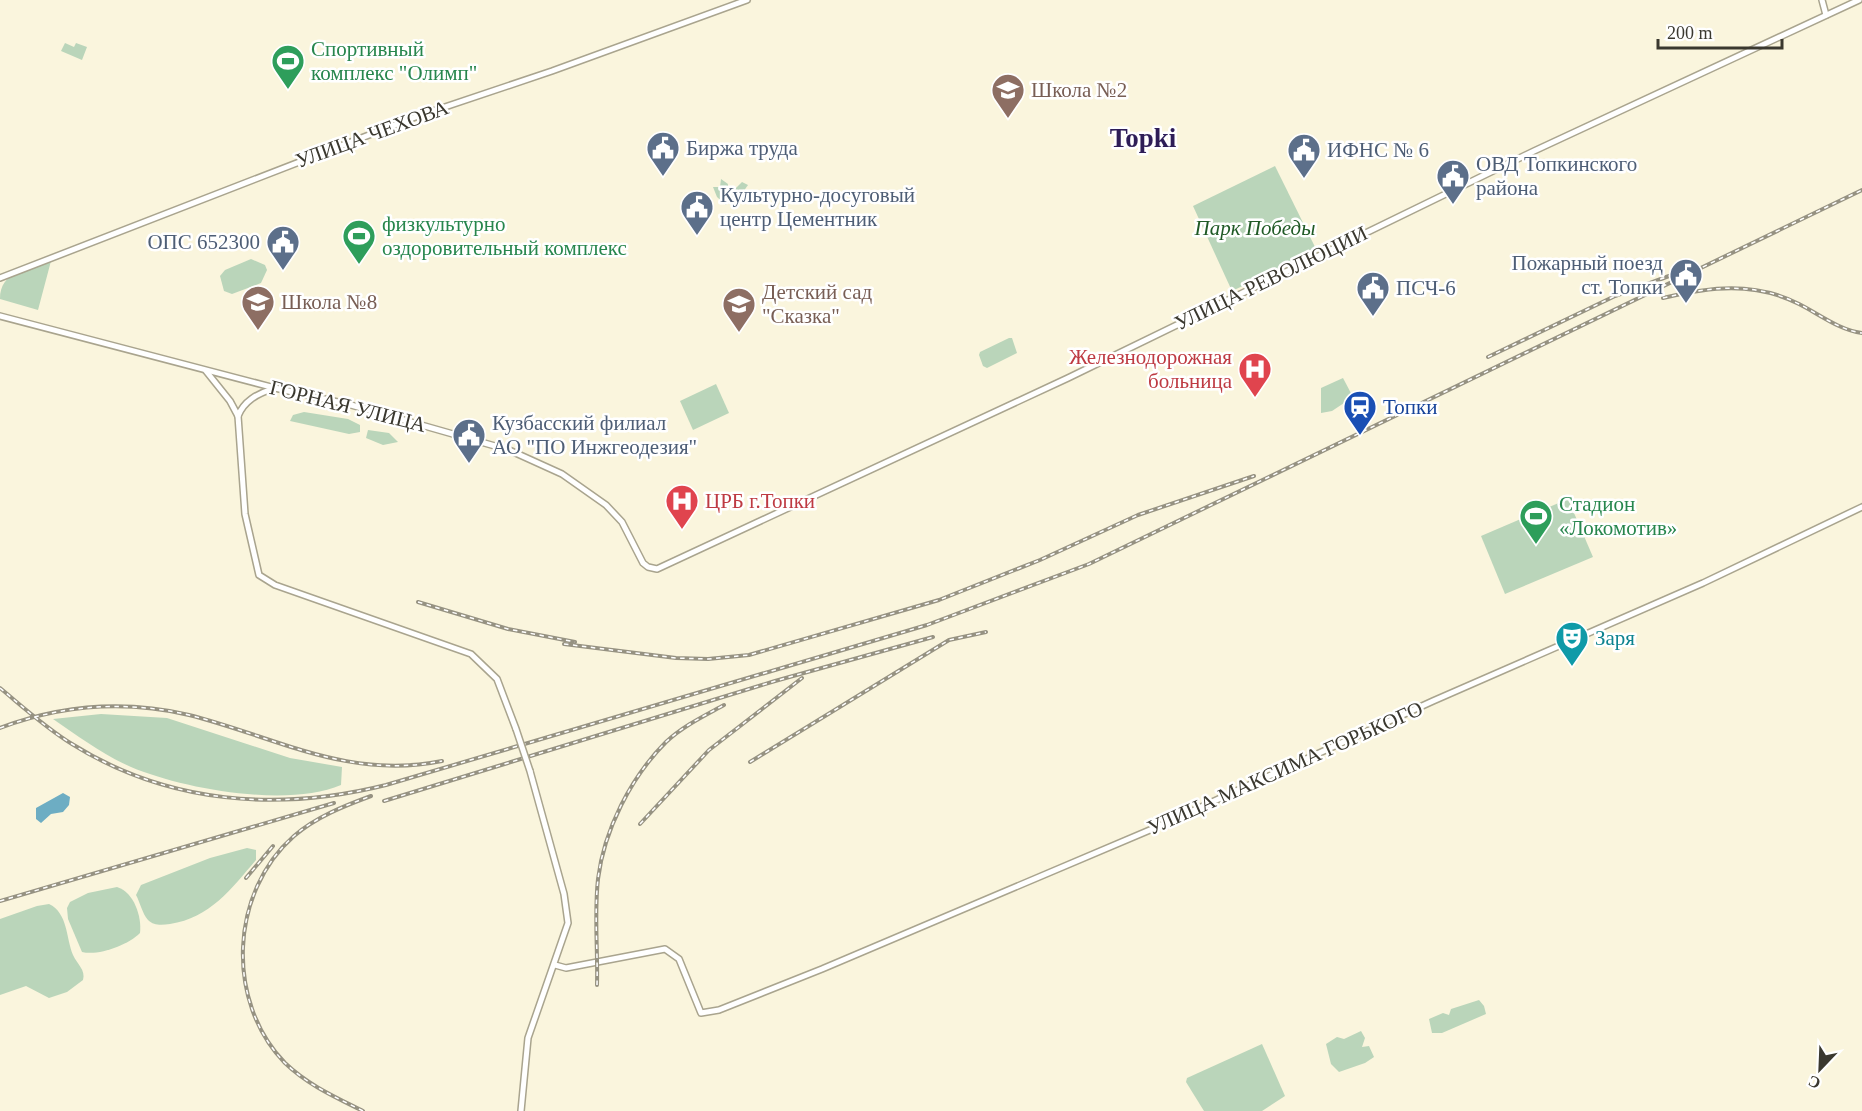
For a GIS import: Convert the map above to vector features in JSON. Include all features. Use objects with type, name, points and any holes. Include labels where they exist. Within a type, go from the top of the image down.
[{"type":"street","name":"УЛИЦА ЧЕХОВА","points":[[0,278],[418,116],[552,71],[747,0]]},
{"type":"street","points":[[1822,0],[1826,15]]},
{"type":"street","name":"УЛИЦА РЕВОЛЮЦИИ","points":[[651,569],[662,568],[1068,378],[1534,151],[1859,0]]},
{"type":"street","name":"ГОРНАЯ УЛИЦА","points":[[0,316],[484,441],[534,460],[582,486],[606,504],[622,522],[642,563],[651,569]]},
{"type":"street","points":[[205,370],[230,401],[238,416],[244,514],[259,576],[275,585],[471,654],[490,669],[497,679],[530,771],[568,914],[566,932],[528,1038],[521,1111]]},
{"type":"street","points":[[238,416],[251,398],[275,388]]},
{"type":"street","name":"УЛИЦА МАКСИМА ГОРЬКОГО","points":[[566,968],[655,949],[673,953],[682,965],[701,1013],[719,1010],[811,974],[1164,824],[1433,701],[1703,583],[1862,507]]},
{"type":"street","points":[[555,965],[566,968]]},
{"type":"street","points":[[548,982],[566,968]]},
{"type":"green space","points":[[65,43],[74,47],[76,43],[87,47],[82,60],[61,51]]},
{"type":"green space","name":"Парк Победы","points":[[1275,166],[1317,251],[1232,291],[1193,206]]},
{"type":"green space","points":[[721,179],[728,184],[726,196],[729,201],[726,205],[717,197],[713,187],[720,187]]},
{"type":"green space","points":[[742,182],[748,185],[736,202],[732,200],[732,192]]},
{"type":"green space","points":[[251,259],[265,265],[267,270],[261,283],[232,294],[224,291],[220,276],[225,270]]},
{"type":"green space","points":[[51,261],[38,310],[0,299],[1,290],[10,277]]},
{"type":"green space","points":[[1012,338],[1017,353],[987,368],[983,366],[980,352]]},
{"type":"green space","points":[[1343,378],[1353,397],[1332,411],[1321,413],[1321,388]]},
{"type":"green space","points":[[716,384],[729,413],[693,430],[680,401]]},
{"type":"green space","points":[[304,412],[348,419],[360,425],[360,432],[349,434],[290,421],[293,415]]},
{"type":"green space","points":[[368,430],[389,433],[398,442],[383,445],[366,438]]},
{"type":"green space","name":"Стадион «Локомотив»","points":[[1568,499],[1593,557],[1505,594],[1481,536]]},
{"type":"green space","points":[[101,714],[167,718],[290,758],[342,767],[341,785],[319,792],[265,795],[236,793],[178,782],[131,767],[111,757],[53,719]]},
{"type":"green space","points":[[247,848],[256,850],[256,860],[219,901],[208,909],[197,916],[170,924],[155,924],[146,917],[136,895],[141,885],[210,858]]},
{"type":"green space","points":[[117,887],[128,894],[136,906],[140,920],[140,933],[128,942],[113,948],[97,952],[82,952],[68,919],[67,908],[70,902],[88,893]]},
{"type":"green space","points":[[49,904],[60,913],[66,926],[73,955],[84,976],[83,980],[67,992],[49,998],[26,986],[0,995],[0,919]]},
{"type":"green space","points":[[1479,1000],[1486,1014],[1442,1033],[1432,1033],[1429,1019],[1443,1013],[1449,1015],[1451,1009]]},
{"type":"green space","points":[[1361,1031],[1365,1038],[1362,1047],[1369,1046],[1374,1057],[1365,1063],[1339,1072],[1331,1064],[1326,1044],[1337,1037],[1344,1039]]},
{"type":"green space","points":[[1262,1044],[1285,1096],[1262,1111],[1204,1111],[1186,1082],[1187,1078]]},
{"type":"water","points":[[63,793],[70,797],[69,805],[63,812],[51,814],[41,823],[36,819],[36,808]]},
{"type":"railway","points":[[0,688],[72,744],[146,780],[185,790],[224,797],[264,800],[305,798],[386,785],[927,625],[1089,564],[1862,190]]},
{"type":"railway","points":[[1488,357],[1615,296],[1669,276]]},
{"type":"railway","points":[[1663,298],[1714,289],[1748,289],[1782,297],[1845,329],[1862,333]]},
{"type":"railway","points":[[564,644],[676,658],[708,659],[749,655],[939,600],[1040,560],[1138,515],[1254,476]]},
{"type":"railway","points":[[418,602],[508,629],[575,642]]},
{"type":"railway","points":[[750,762],[949,640],[986,632]]},
{"type":"railway","points":[[384,801],[775,681],[933,637]]},
{"type":"railway","points":[[640,824],[709,750],[802,678]]},
{"type":"railway","points":[[597,985],[598,879],[606,842],[621,805],[641,771],[666,742],[687,726],[724,705]]},
{"type":"railway","points":[[0,728],[46,714],[70,710],[93,707],[141,707],[189,715],[344,761],[375,765],[408,765],[442,761]]},
{"type":"railway","points":[[363,1111],[303,1078],[285,1063],[266,1038],[252,1009],[245,979],[243,947],[247,916],[257,886],[273,859],[294,836],[312,823],[371,796]]},
{"type":"railway","points":[[0,901],[334,803]]},
{"type":"railway","points":[[246,878],[273,846]]},
{"type":"place","name":"Спортивный комплекс \"Олимп\"","points":[[288,90]]},
{"type":"place","name":"Школа №2","points":[[1008,119]]},
{"type":"place","name":"Биржа труда","points":[[663,177]]},
{"type":"place","name":"ИФНС № 6","points":[[1304,179]]},
{"type":"place","name":"ОВД Топкинского района","points":[[1453,205]]},
{"type":"place","name":"Культурно-досуговый центр Цементник","points":[[697,236]]},
{"type":"place","name":"физкультурно оздоровительный комплекс","points":[[359,265]]},
{"type":"place","name":"ОПС 652300","points":[[283,271]]},
{"type":"place","name":"Пожарный поезд ст. Топки","points":[[1686,304]]},
{"type":"place","name":"ПСЧ-6","points":[[1373,317]]},
{"type":"place","name":"Школа №8","points":[[258,331]]},
{"type":"place","name":"Детский сад \"Сказка\"","points":[[739,333]]},
{"type":"place","name":"Железнодорожная больница","points":[[1255,398]]},
{"type":"place","name":"Топки","points":[[1360,436]]},
{"type":"place","name":"Кузбасский филиал АО \"ПО Инжгеодезия\"","points":[[469,464]]},
{"type":"place","name":"ЦРБ г.Топки","points":[[682,530]]},
{"type":"place","name":"Стадион «Локомотив»","points":[[1536,545]]},
{"type":"place","name":"Заря","points":[[1572,667]]},
{"type":"district","name":"Topki","points":[[1143,138]]}]
